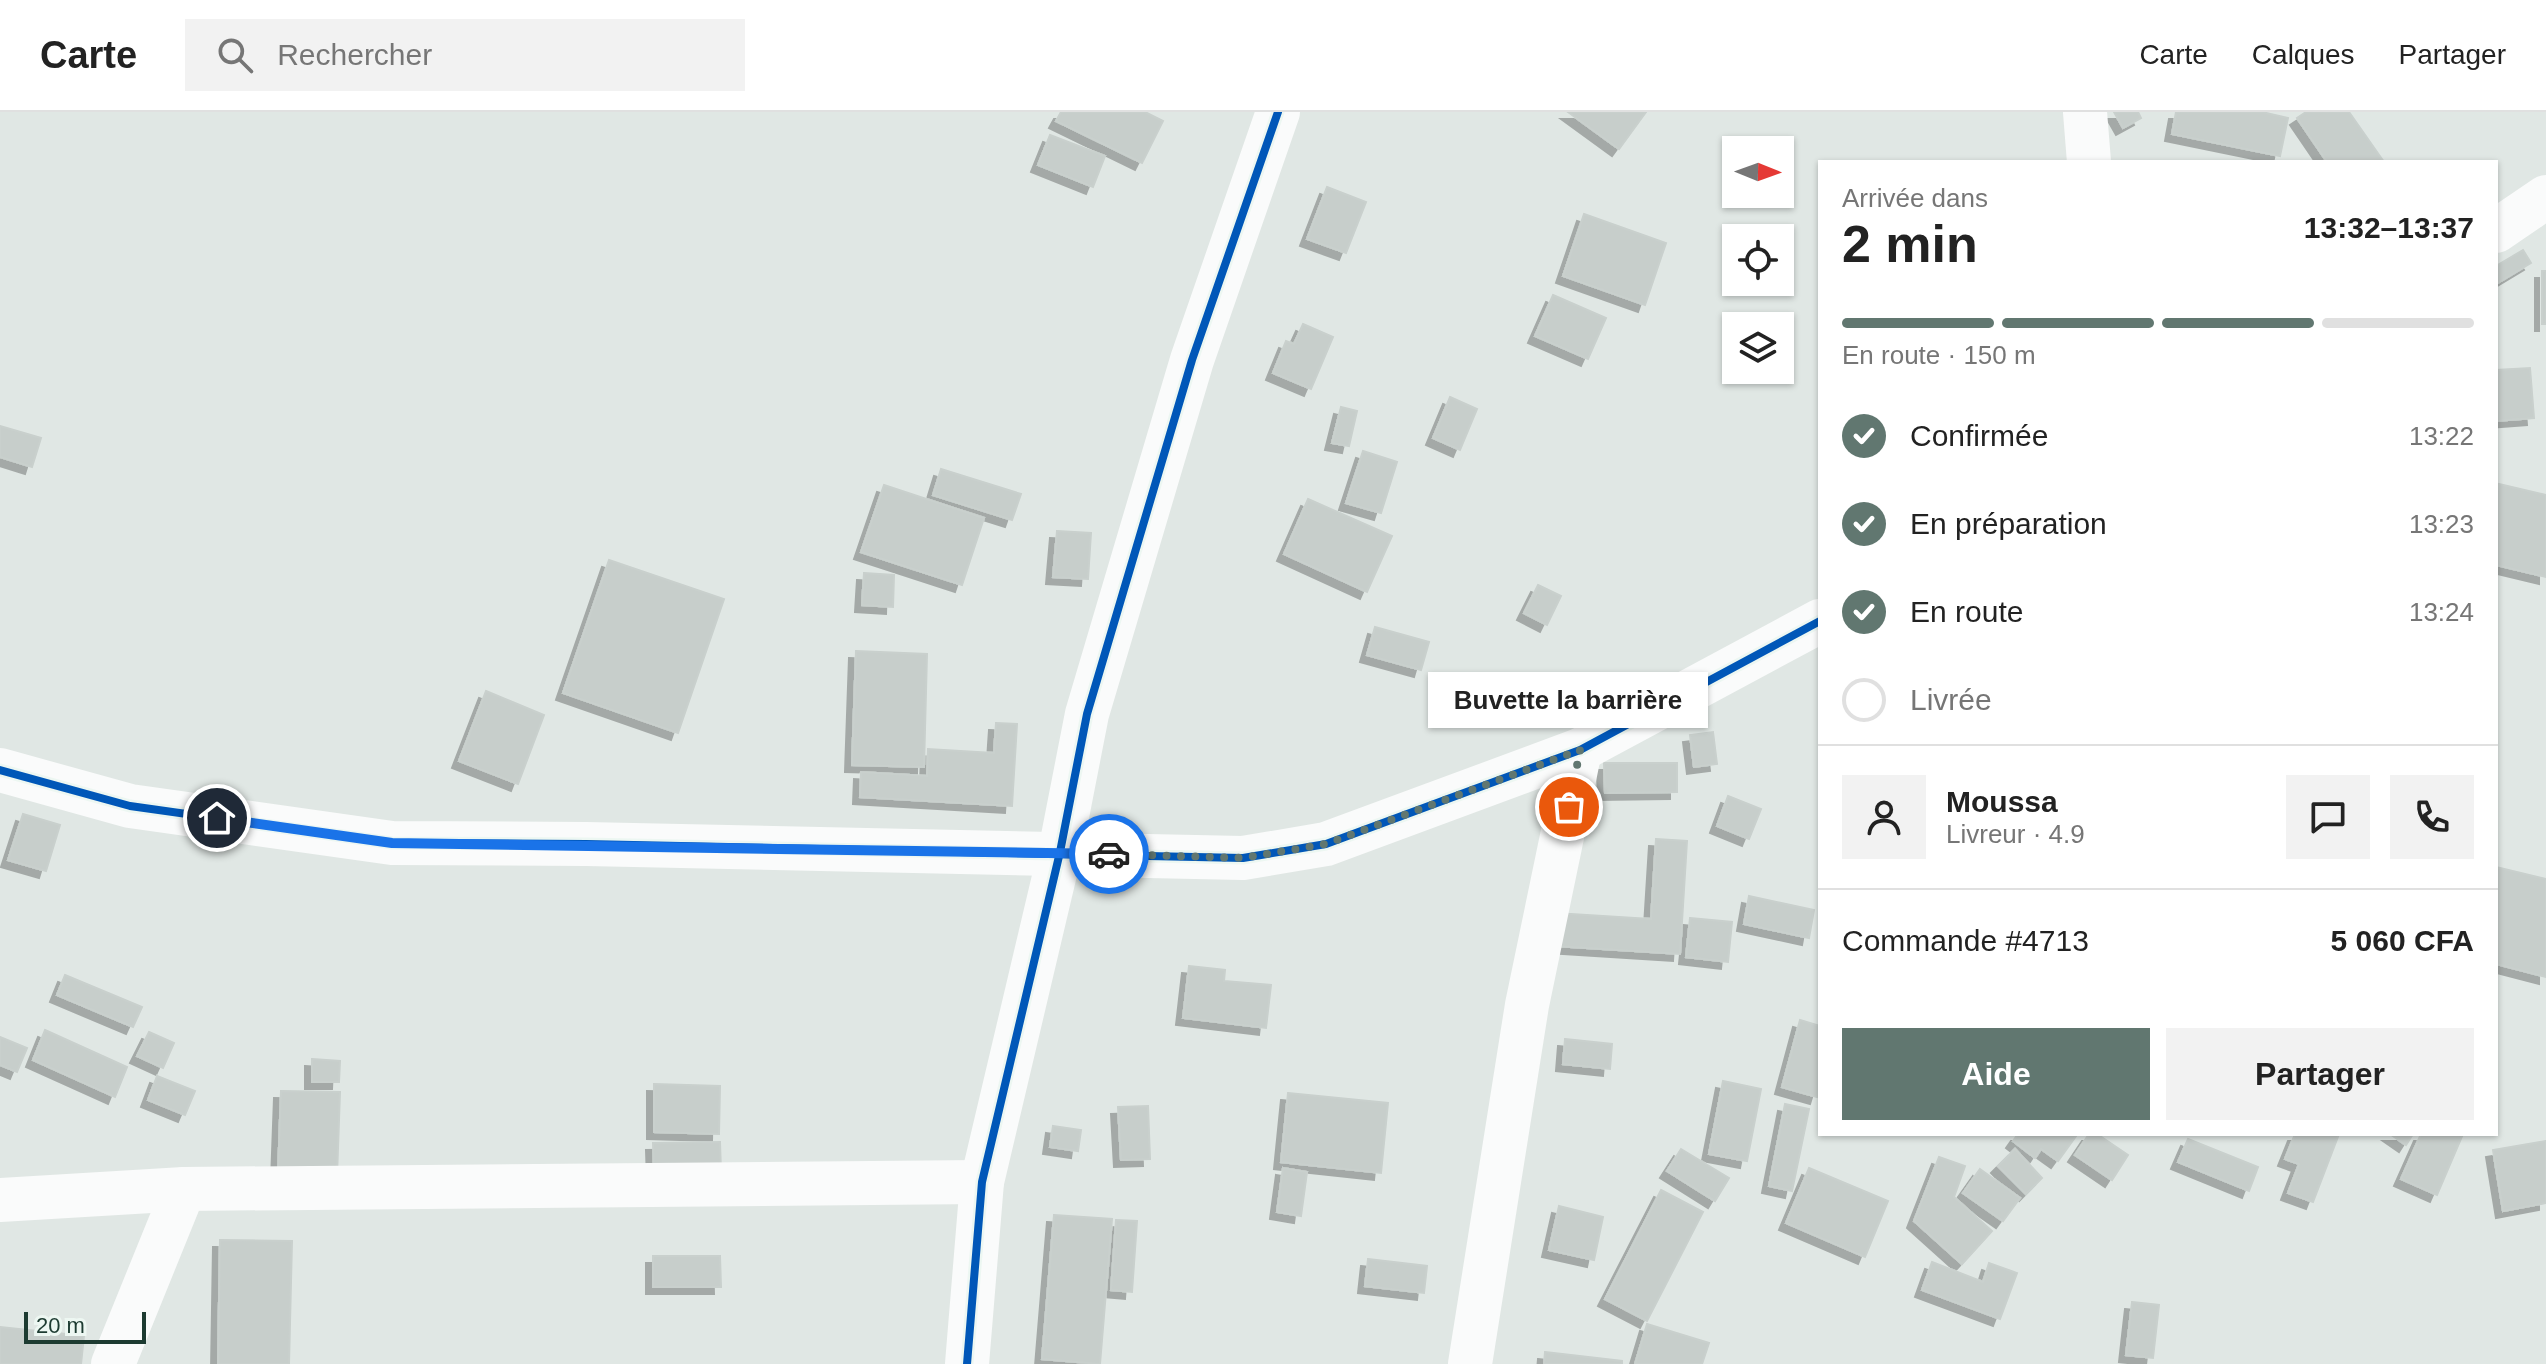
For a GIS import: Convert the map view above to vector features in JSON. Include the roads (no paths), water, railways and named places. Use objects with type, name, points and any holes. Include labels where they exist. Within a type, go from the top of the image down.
[{"type":"street","points":[[967,1364],[982,1182],[1060,852],[1087,714],[1192,360],[1278,112]]},
{"type":"street","points":[[2085,112],[2089,160]]},
{"type":"street","points":[[2498,230],[2546,197]]},
{"type":"street","points":[[0,770],[130,806],[392,843],[1060,852],[1243,858],[1326,844],[1580,750],[1818,622]]},
{"type":"street","points":[[1470,1364],[1527,1005],[1580,750]]},
{"type":"street","points":[[0,1200],[184,1189],[982,1182]]},
{"type":"street","points":[[113,1364],[184,1189]]},
{"type":"place","name":"Buvette la barrière","points":[[1569,807]]}]
